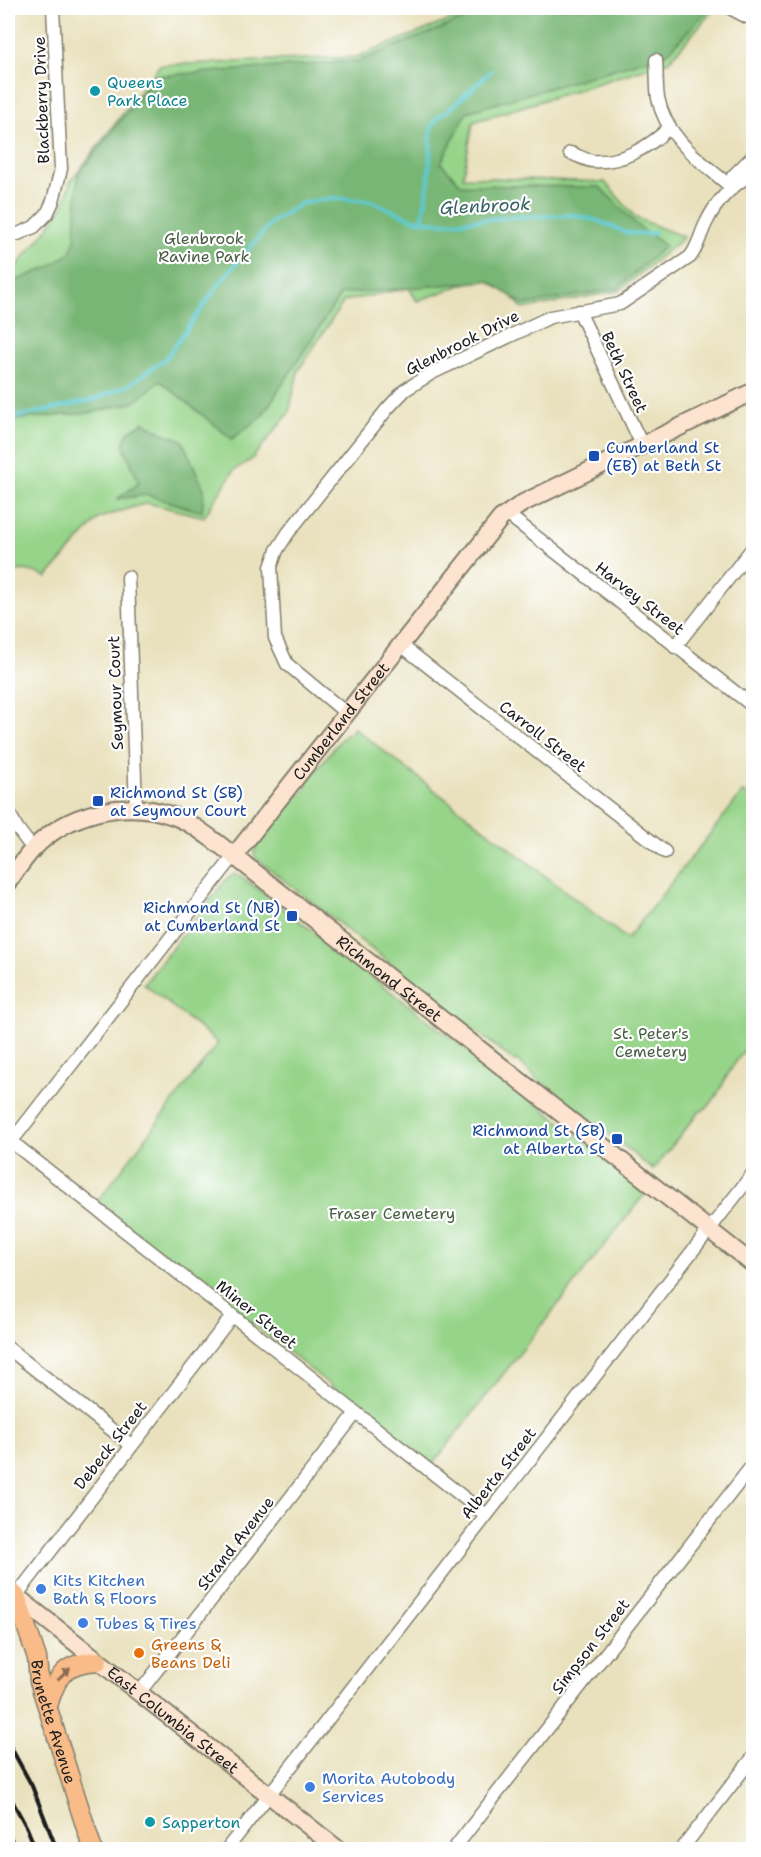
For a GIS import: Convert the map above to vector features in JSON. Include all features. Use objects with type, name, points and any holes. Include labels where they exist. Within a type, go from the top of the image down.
[{"type":"main road","name":"Brunette Avenue","points":[[10,1598],[48,1706],[93,1850]]},
{"type":"main road","points":[[48,1706],[59,1676],[67,1669],[85,1662],[98,1661]]},
{"type":"street","name":"Blackberry Drive","points":[[8,235],[18,234],[34,227],[46,214],[53,201],[61,169],[53,8]]},
{"type":"street","points":[[730,8],[747,17],[753,17]]},
{"type":"street","points":[[656,60],[658,99],[669,128],[682,144],[732,188]]},
{"type":"street","points":[[570,153],[591,161],[624,156],[646,147],[669,128]]},
{"type":"street","name":"Glenbrook Drive","points":[[732,188],[733,176],[753,155]]},
{"type":"street","name":"Glenbrook Drive","points":[[346,713],[287,664],[274,638],[271,567],[277,550],[288,533],[405,390],[432,373],[550,316],[620,304],[684,263],[695,250],[706,224],[732,188],[753,173]]},
{"type":"street","name":"Beth Street","points":[[579,311],[642,445]]},
{"type":"street","name":"Cumberland Street","points":[[9,1142],[483,540],[507,514],[523,503],[753,391]]},
{"type":"street","name":"Harvey Street","points":[[507,514],[753,707]]},
{"type":"street","points":[[675,647],[753,546]]},
{"type":"street","name":"Seymour Court","points":[[128,577],[136,808]]},
{"type":"street","name":"Carroll Street","points":[[401,645],[665,852]]},
{"type":"street","name":"Richmond Street","points":[[8,882],[33,849],[54,831],[82,816],[136,808],[171,815],[190,824],[234,856],[753,1265]]},
{"type":"street","points":[[8,811],[17,828],[33,849]]},
{"type":"street","name":"Miner Street","points":[[9,1142],[486,1515]]},
{"type":"street","name":"Alberta Street","points":[[226,1850],[753,1172]]},
{"type":"street","name":"Debeck Street","points":[[10,1598],[232,1316]]},
{"type":"street","points":[[8,1348],[131,1445]]},
{"type":"street","name":"Strand Avenue","points":[[139,1693],[356,1413]]},
{"type":"street","name":"Simpson Street","points":[[453,1850],[753,1463]]},
{"type":"street","name":"East Columbia Street","points":[[10,1598],[98,1661],[339,1850]]},
{"type":"street","points":[[681,1850],[753,1756]]},
{"type":"green space","name":"Glenbrook Ravine Park","points":[[481,8],[715,8],[669,61],[473,122],[463,177],[605,182],[636,218],[684,237],[619,291],[523,309],[492,274],[417,301],[409,288],[344,301],[298,371],[289,413],[251,460],[234,470],[204,517],[147,503],[99,518],[47,577],[28,571],[8,574],[8,277],[64,205],[70,182],[160,65],[356,57]]},
{"type":"green space","name":"Glenbrook Ravine Park","points":[[492,8],[710,8],[666,54],[467,112],[441,163],[462,185],[600,187],[637,225],[665,246],[618,288],[524,305],[488,281],[341,294],[262,416],[232,439],[160,381],[135,402],[90,413],[20,419],[8,424],[8,284],[49,267],[70,253],[75,240],[78,175],[155,76],[358,61]]},
{"type":"green space","points":[[144,422],[160,432],[182,440],[204,489],[202,512],[147,495],[117,499],[139,483],[123,444],[128,432]]},
{"type":"green space","name":"St. Peter's Cemetery","points":[[354,728],[627,939],[743,792],[753,800],[753,1039],[733,1066],[715,1098],[699,1112],[653,1170],[576,1107],[538,1080],[517,1060],[514,1061],[256,858],[254,853],[257,845],[295,796],[301,795],[307,782],[345,734],[351,733]]},
{"type":"green space","name":"Fraser Cemetery","points":[[233,874],[241,876],[648,1190],[432,1465],[97,1202],[218,1043],[144,984],[228,877]]},
{"type":"waterway","points":[[422,220],[429,181],[431,128],[438,117],[448,111],[491,71]]},
{"type":"waterway","name":"Glenbrook","points":[[8,419],[93,400],[131,384],[166,358],[222,280],[272,222],[302,203],[333,198],[371,201],[412,219],[441,223],[572,215],[596,220],[627,233],[651,234],[654,232]]},
{"type":"railway","points":[[8,1742],[32,1786],[57,1850]]},
{"type":"railway","points":[[8,1793],[36,1850]]},
{"type":"railway","points":[[8,1832],[16,1850]]},
{"type":"place","name":"Queens Park Place","points":[[95,91]]},
{"type":"place","name":"Cumberland St (EB) at Beth St","points":[[594,456]]},
{"type":"place","name":"Richmond St (SB) at Seymour Court","points":[[98,801]]},
{"type":"place","name":"Richmond St (NB) at Cumberland St","points":[[292,916]]},
{"type":"place","name":"Richmond St (SB) at Alberta St","points":[[617,1139]]},
{"type":"place","name":"Kits Kitchen Bath & Floors","points":[[41,1589]]},
{"type":"place","name":"Tubes & Tires","points":[[83,1623]]},
{"type":"place","name":"Greens & Beans Deli","points":[[139,1653]]},
{"type":"place","name":"Morita Autobody Services","points":[[310,1787]]},
{"type":"place","name":"Sapperton","points":[[150,1822]]}]
